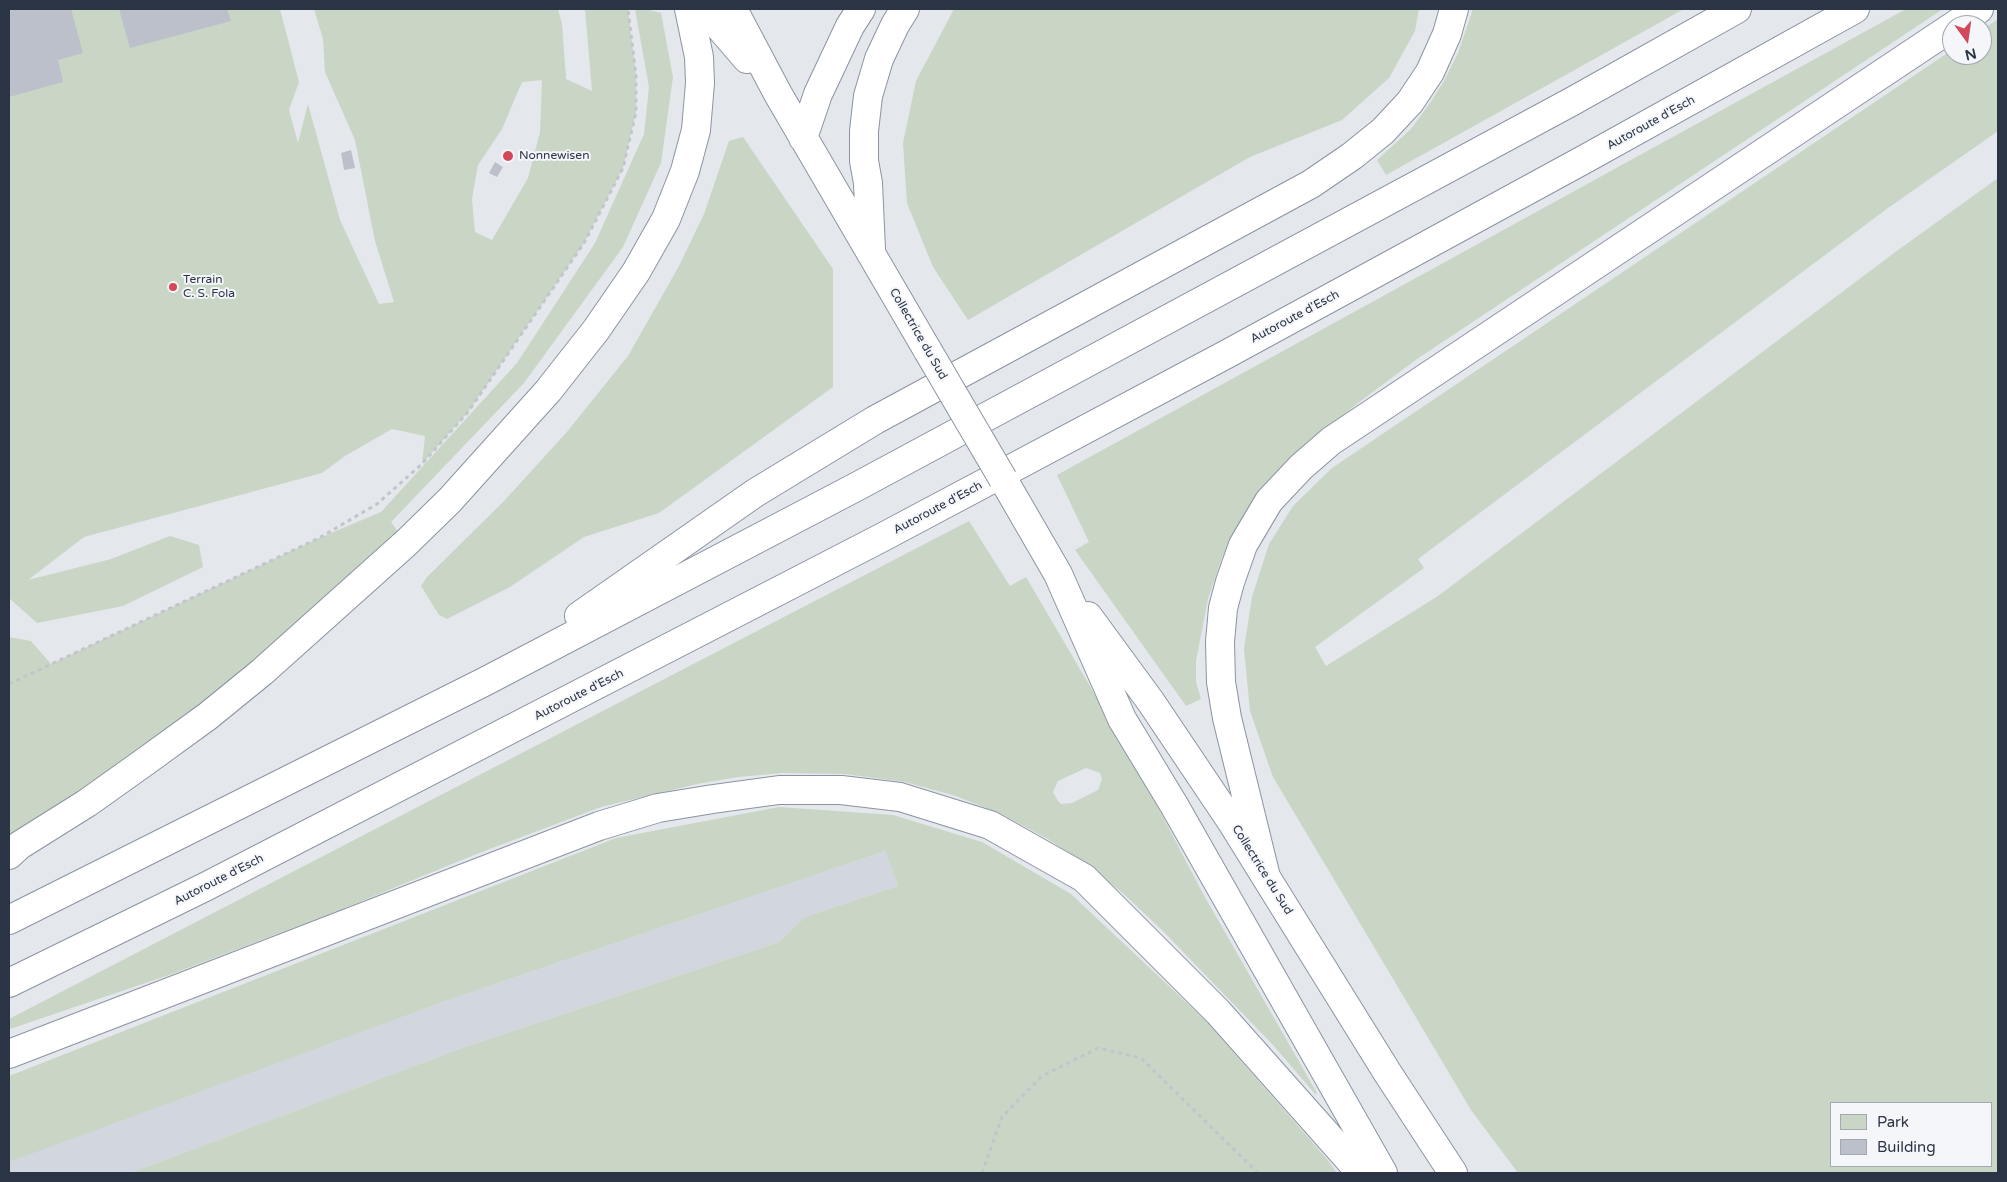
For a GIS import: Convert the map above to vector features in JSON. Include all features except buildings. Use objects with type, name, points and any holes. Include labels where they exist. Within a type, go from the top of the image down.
[{"type":"highway","points":[[9,855],[20,845],[87,803],[146,761],[208,716],[262,672],[406,543],[450,500],[548,391],[596,330],[636,272],[666,219],[685,171],[696,130],[700,83],[699,57],[689,9]]},
{"type":"highway","name":"Collectrice du Sud","points":[[704,9],[778,94]]},
{"type":"highway","name":"Collectrice du Sud","points":[[733,9],[803,138],[1058,574],[1151,702],[1234,824],[1387,1072],[1453,1173]]},
{"type":"highway","points":[[803,138],[818,94],[850,26],[861,9]]},
{"type":"highway","points":[[871,254],[868,183],[864,161],[864,131],[868,96],[879,59],[905,9]]},
{"type":"highway","points":[[484,682],[755,493],[875,420],[1311,184],[1352,156],[1383,131],[1410,102],[1430,72],[1447,34],[1454,9]]},
{"type":"highway","points":[[9,920],[484,682],[856,487],[1207,300],[1571,102],[1737,9]]},
{"type":"highway","name":"Autoroute d'Esch","points":[[9,983],[205,887],[883,537],[1586,159],[1856,9]]},
{"type":"highway","points":[[1266,877],[1227,718],[1221,682],[1220,642],[1223,608],[1230,582],[1243,545],[1269,501],[1301,466],[1331,441],[1942,33]]},
{"type":"highway","name":"Collectrice du Sud","points":[[1058,574],[1122,719],[1174,806],[1383,1173]]},
{"type":"highway","points":[[9,1054],[599,826],[658,808],[713,799],[779,790],[841,790],[900,797],[990,825],[1084,878],[1218,1012],[1361,1173]]},
{"type":"path","points":[[9,684],[320,538],[377,504],[422,464],[468,412],[579,252],[623,168],[636,112],[636,76],[628,9]]},
{"type":"path","points":[[982,1173],[1002,1117],[1042,1076],[1098,1048],[1141,1058],[1258,1173]]},
{"type":"shaded area","points":[[885,851],[898,886],[805,917],[779,942],[465,1047],[130,1173],[9,1173],[9,1162],[36,1151],[451,999]]},
{"type":"green space","points":[[9,9],[280,9],[299,82],[289,110],[298,143],[308,104],[340,220],[379,304],[394,302],[375,241],[355,140],[325,72],[323,39],[314,9],[558,9],[562,24],[566,79],[592,91],[585,9],[628,9],[636,76],[636,112],[623,168],[584,243],[468,412],[422,464],[425,436],[392,429],[345,456],[322,473],[84,537],[28,580],[111,559],[170,536],[199,545],[203,567],[123,606],[37,623],[9,598]],"holes":[[[542,80],[540,132],[528,178],[492,240],[475,232],[472,199],[478,165],[502,129],[522,82]]]},
{"type":"green space","points":[[635,9],[646,9],[661,13],[673,77],[661,163],[623,247],[524,383],[391,522],[406,543],[315,625],[9,851],[9,637],[31,641],[51,664],[319,538],[381,512],[517,363],[595,243],[644,134],[649,87]]},
{"type":"green space","points":[[954,9],[1419,9],[1415,31],[1389,78],[1342,120],[1250,157],[968,320],[933,267],[907,203],[903,143],[916,81]]},
{"type":"green space","points":[[1473,9],[1684,9],[1386,175],[1377,160],[1411,129],[1444,81],[1458,53]]},
{"type":"green space","points":[[1906,9],[1943,9],[1417,359],[1287,460],[1243,516],[1222,558],[1208,599],[1196,661],[1196,682],[1201,699],[1186,706],[1075,550],[1089,542],[1057,475]]},
{"type":"green space","points":[[1998,19],[1998,131],[1888,208],[1418,559],[1424,568],[1315,647],[1326,666],[1438,596],[1894,253],[1998,178],[1998,1173],[1518,1173],[1471,1110],[1273,777],[1250,711],[1244,649],[1252,597],[1269,544],[1293,506],[1332,468],[1942,57],[1942,65],[1992,65],[1992,23]]},
{"type":"green space","points":[[743,137],[833,269],[833,387],[659,513],[584,537],[510,587],[447,619],[439,615],[421,586],[427,577],[504,501],[566,433],[628,356],[679,266],[704,214],[729,141]]},
{"type":"green space","points":[[969,521],[1010,586],[1026,577],[1135,763],[1202,892],[1317,1093],[1315,1094],[1274,1046],[1163,931],[1126,896],[1091,868],[1048,839],[1001,814],[956,796],[905,782],[845,774],[782,773],[738,777],[697,784],[601,807],[169,975],[10,1029],[9,1019]],"holes":[[[1086,768],[1100,773],[1102,779],[1098,790],[1072,803],[1061,804],[1053,792],[1058,781]]]},
{"type":"green space","points":[[779,807],[893,815],[982,842],[1071,894],[1205,1020],[1327,1159],[1337,1173],[130,1173],[465,1047],[779,942],[805,917],[898,886],[885,851],[451,999],[9,1162],[9,1076],[616,838]]},
{"type":"place","name":"Nonnewisen","points":[[508,156]]},
{"type":"place","name":"Terrain C. S. Fola","points":[[173,287]]}]
